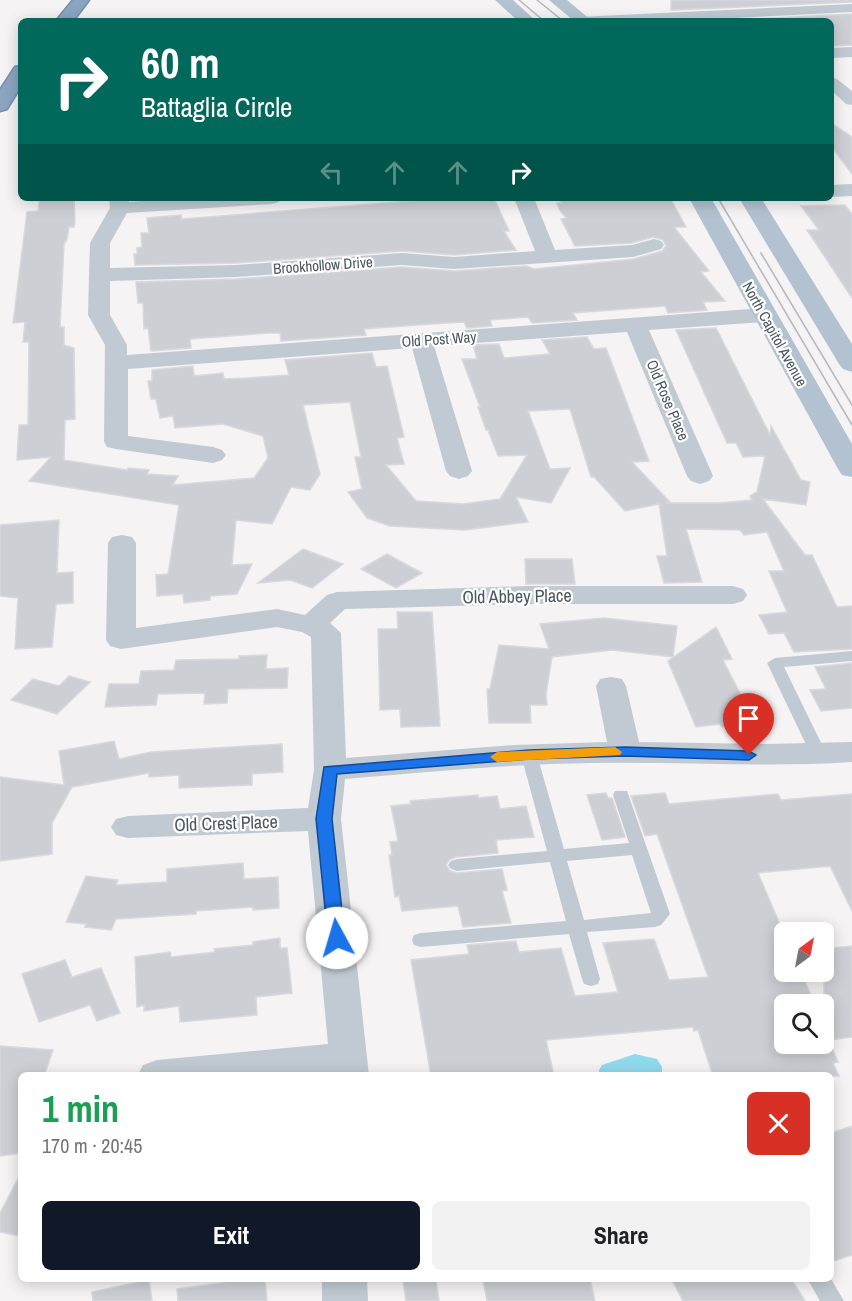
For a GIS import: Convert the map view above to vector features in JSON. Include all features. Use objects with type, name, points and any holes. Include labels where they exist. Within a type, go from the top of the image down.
[{"type":"highway","points":[[66,18],[81,0]]},
{"type":"highway","points":[[0,105],[18,76]]},
{"type":"main road","points":[[503,0],[524,18]]},
{"type":"main road","points":[[557,0],[579,18]]},
{"type":"main road","name":"North Capitol Avenue","points":[[702,201],[852,469]]},
{"type":"main road","points":[[752,201],[852,364]]},
{"type":"street","points":[[645,18],[852,8]]},
{"type":"street","points":[[834,53],[852,52]]},
{"type":"street","points":[[834,84],[852,99]]},
{"type":"street","points":[[834,191],[852,190]]},
{"type":"street","points":[[180,201],[119,203],[100,243],[99,315],[116,345],[116,442],[213,455]]},
{"type":"street","points":[[525,201],[547,256]]},
{"type":"street","name":"Brookhollow Drive","points":[[99,275],[236,271],[402,260],[454,263],[633,251],[654,245]]},
{"type":"street","name":"Old Post Way","points":[[116,363],[764,315]]},
{"type":"street","name":"Old Rose Place","points":[[635,324],[700,476]]},
{"type":"street","points":[[421,340],[459,471]]},
{"type":"street","points":[[122,543],[121,640],[277,618],[311,625],[326,633],[330,770],[324,819],[349,1066],[234,1072]]},
{"type":"street","name":"Old Abbey Place","points":[[311,625],[337,601],[529,595],[733,595]]},
{"type":"street","points":[[611,686],[625,752]]},
{"type":"street","points":[[330,770],[529,754],[625,752],[819,755],[852,752]]},
{"type":"street","name":"Old Crest Place","points":[[128,827],[324,819]]},
{"type":"street","points":[[345,1282],[345,1301]]},
{"type":"lane","points":[[819,755],[775,663],[852,656]]},
{"type":"lane","points":[[529,754],[591,979]]},
{"type":"lane","points":[[421,940],[655,920],[661,914],[621,795]]},
{"type":"lane","points":[[457,865],[640,848]]},
{"type":"lane","points":[[820,1282],[833,1301]]},
{"type":"water","points":[[635,1054],[657,1059],[662,1072],[599,1072],[602,1065]]},
{"type":"building","points":[[671,0],[852,0],[852,2],[671,10]]},
{"type":"building","points":[[852,14],[852,45],[834,46],[834,18],[774,18]]},
{"type":"building","points":[[834,125],[852,137],[852,174],[834,150]]},
{"type":"building","points":[[40,201],[74,201],[74,227],[69,227],[64,244],[60,327],[64,327],[64,345],[74,348],[75,419],[65,420],[64,460],[127,470],[128,468],[149,470],[147,474],[178,476],[173,485],[254,478],[268,458],[263,436],[223,424],[175,428],[173,416],[160,418],[156,399],[151,399],[148,381],[152,381],[152,370],[193,366],[194,376],[223,373],[224,379],[289,375],[285,360],[372,353],[376,367],[387,366],[404,437],[397,438],[404,464],[386,465],[416,501],[463,504],[500,499],[527,455],[498,456],[488,430],[486,430],[462,359],[477,359],[473,345],[499,344],[504,358],[550,354],[542,340],[587,337],[594,349],[606,348],[649,461],[632,462],[670,502],[666,503],[719,503],[752,500],[750,496],[757,492],[765,456],[743,457],[736,443],[727,443],[676,330],[716,328],[770,435],[771,426],[801,480],[810,482],[806,505],[763,499],[805,555],[812,555],[837,607],[852,606],[852,649],[794,652],[784,633],[769,634],[759,615],[787,612],[769,571],[784,571],[767,532],[744,535],[740,530],[686,529],[702,582],[664,583],[657,556],[667,556],[659,504],[625,511],[594,477],[591,477],[570,409],[528,411],[550,469],[570,468],[551,503],[516,497],[528,522],[465,530],[390,526],[367,518],[348,492],[362,489],[355,457],[361,457],[350,402],[303,405],[320,474],[310,490],[291,487],[272,524],[236,520],[232,565],[252,564],[237,594],[210,596],[210,600],[184,603],[183,594],[157,596],[156,575],[168,574],[179,505],[29,481],[51,457],[17,460],[19,425],[28,425],[29,342],[23,342],[25,322],[13,323],[27,212],[38,211]]},
{"type":"building","points":[[411,201],[495,201],[509,231],[504,231],[516,250],[454,255],[402,251],[236,263],[135,265],[134,254],[137,254],[137,248],[142,247],[141,233],[149,233],[147,218],[181,215],[182,219]]},
{"type":"building","points":[[560,201],[672,201],[686,227],[674,227],[709,271],[701,272],[725,301],[703,302],[707,310],[668,313],[665,306],[573,313],[577,320],[532,323],[528,317],[490,320],[492,326],[467,328],[464,322],[364,329],[366,335],[281,341],[280,333],[190,339],[191,348],[151,351],[148,328],[144,329],[143,303],[138,303],[136,282],[236,279],[402,267],[454,271],[526,266],[534,269],[634,259],[662,251],[666,246],[663,240],[653,237],[632,243],[575,246],[561,219],[566,218],[557,203],[561,203]]},
{"type":"building","points":[[845,205],[852,214],[852,298],[807,230],[819,230],[801,206]]},
{"type":"building","points":[[59,520],[57,573],[73,572],[73,603],[56,604],[52,647],[15,649],[18,598],[0,596],[0,525]]},
{"type":"building","points":[[303,549],[343,564],[312,588],[290,580],[258,583]]},
{"type":"building","points":[[387,554],[422,573],[396,588],[361,569]]},
{"type":"building","points":[[525,559],[572,559],[575,584],[526,584]]},
{"type":"building","points":[[397,612],[432,612],[440,726],[401,727],[400,709],[380,710],[378,629],[398,629]]},
{"type":"building","points":[[604,618],[677,626],[673,657],[612,650],[552,657],[546,694],[547,705],[530,705],[531,723],[489,723],[487,689],[490,689],[499,645],[549,649],[540,624]]},
{"type":"building","points":[[716,627],[732,659],[723,660],[743,699],[751,698],[764,723],[696,727],[668,661]]},
{"type":"building","points":[[267,655],[266,669],[288,668],[287,688],[228,689],[227,703],[204,704],[205,693],[158,694],[156,705],[105,707],[109,684],[139,684],[141,671],[174,670],[176,660],[239,659],[239,656]]},
{"type":"building","points":[[852,663],[852,708],[821,711],[810,690],[826,689],[815,667]]},
{"type":"building","points":[[69,676],[90,682],[57,714],[11,700],[33,679],[59,686]]},
{"type":"building","points":[[114,741],[119,759],[151,752],[282,744],[283,772],[252,774],[252,785],[179,788],[179,775],[149,777],[149,773],[72,787],[52,823],[52,854],[0,861],[0,777],[64,785],[59,751]]},
{"type":"building","points":[[606,793],[608,798],[612,798],[625,837],[602,840],[587,795]]},
{"type":"building","points":[[665,793],[669,804],[778,794],[781,800],[852,794],[852,911],[830,866],[758,873],[779,922],[774,922],[774,982],[805,982],[810,994],[774,994],[774,1054],[834,1053],[838,1062],[833,1063],[839,1076],[834,1076],[834,1072],[712,1072],[698,1030],[694,1031],[693,1027],[546,1040],[553,1072],[430,1072],[411,960],[469,954],[467,945],[516,941],[519,952],[561,948],[575,996],[618,992],[603,943],[654,939],[669,980],[708,977],[657,834],[645,836],[631,796]]},
{"type":"building","points":[[478,795],[478,798],[497,796],[500,809],[526,806],[534,837],[496,840],[498,853],[456,857],[449,860],[446,865],[450,871],[457,873],[502,869],[507,890],[502,891],[511,923],[463,927],[458,906],[402,911],[399,896],[395,897],[389,855],[392,855],[390,842],[398,841],[391,806],[411,804],[410,801]]},
{"type":"building","points":[[243,863],[244,879],[278,877],[279,908],[253,910],[253,907],[196,911],[196,914],[116,919],[111,930],[66,922],[86,876],[118,880],[116,885],[167,882],[167,869]]},
{"type":"building","points":[[280,938],[280,948],[287,948],[292,993],[256,997],[257,1015],[180,1022],[179,1006],[144,1011],[144,1005],[137,1007],[135,957],[170,952],[171,957],[215,952],[214,949],[253,945],[253,942]]},
{"type":"building","points":[[852,946],[852,1037],[834,1040],[834,994],[824,994],[824,982],[834,982],[834,948]]},
{"type":"building","points":[[65,960],[72,977],[101,968],[120,1013],[97,1021],[90,1005],[39,1022],[22,974]]},
{"type":"building","points":[[0,1046],[53,1050],[45,1072],[18,1072],[18,1153],[0,1156]]},
{"type":"building","points":[[852,1126],[852,1255],[834,1261],[834,1132]]},
{"type":"building","points":[[18,1179],[18,1235],[0,1232],[0,1213]]},
{"type":"building","points":[[149,1282],[152,1301],[93,1301],[92,1292]]},
{"type":"building","points":[[229,1282],[265,1282],[267,1301],[178,1301],[177,1289]]},
{"type":"building","points":[[403,1282],[436,1282],[439,1301],[406,1301]]},
{"type":"building","points":[[483,1282],[590,1282],[595,1301],[487,1301]]},
{"type":"building","points":[[673,1282],[793,1282],[805,1301],[683,1301]]},
{"type":"tram line","points":[[519,0],[540,18]]},
{"type":"tram line","points":[[537,0],[559,18]]},
{"type":"tram line","points":[[720,201],[852,425]]},
{"type":"tram line","points":[[761,253],[852,405]]},
{"type":"slow traffic","points":[[497,757],[615,752]]},
{"type":"route","points":[[337,938],[324,819],[330,770],[529,754],[625,752],[749,755]]}]
